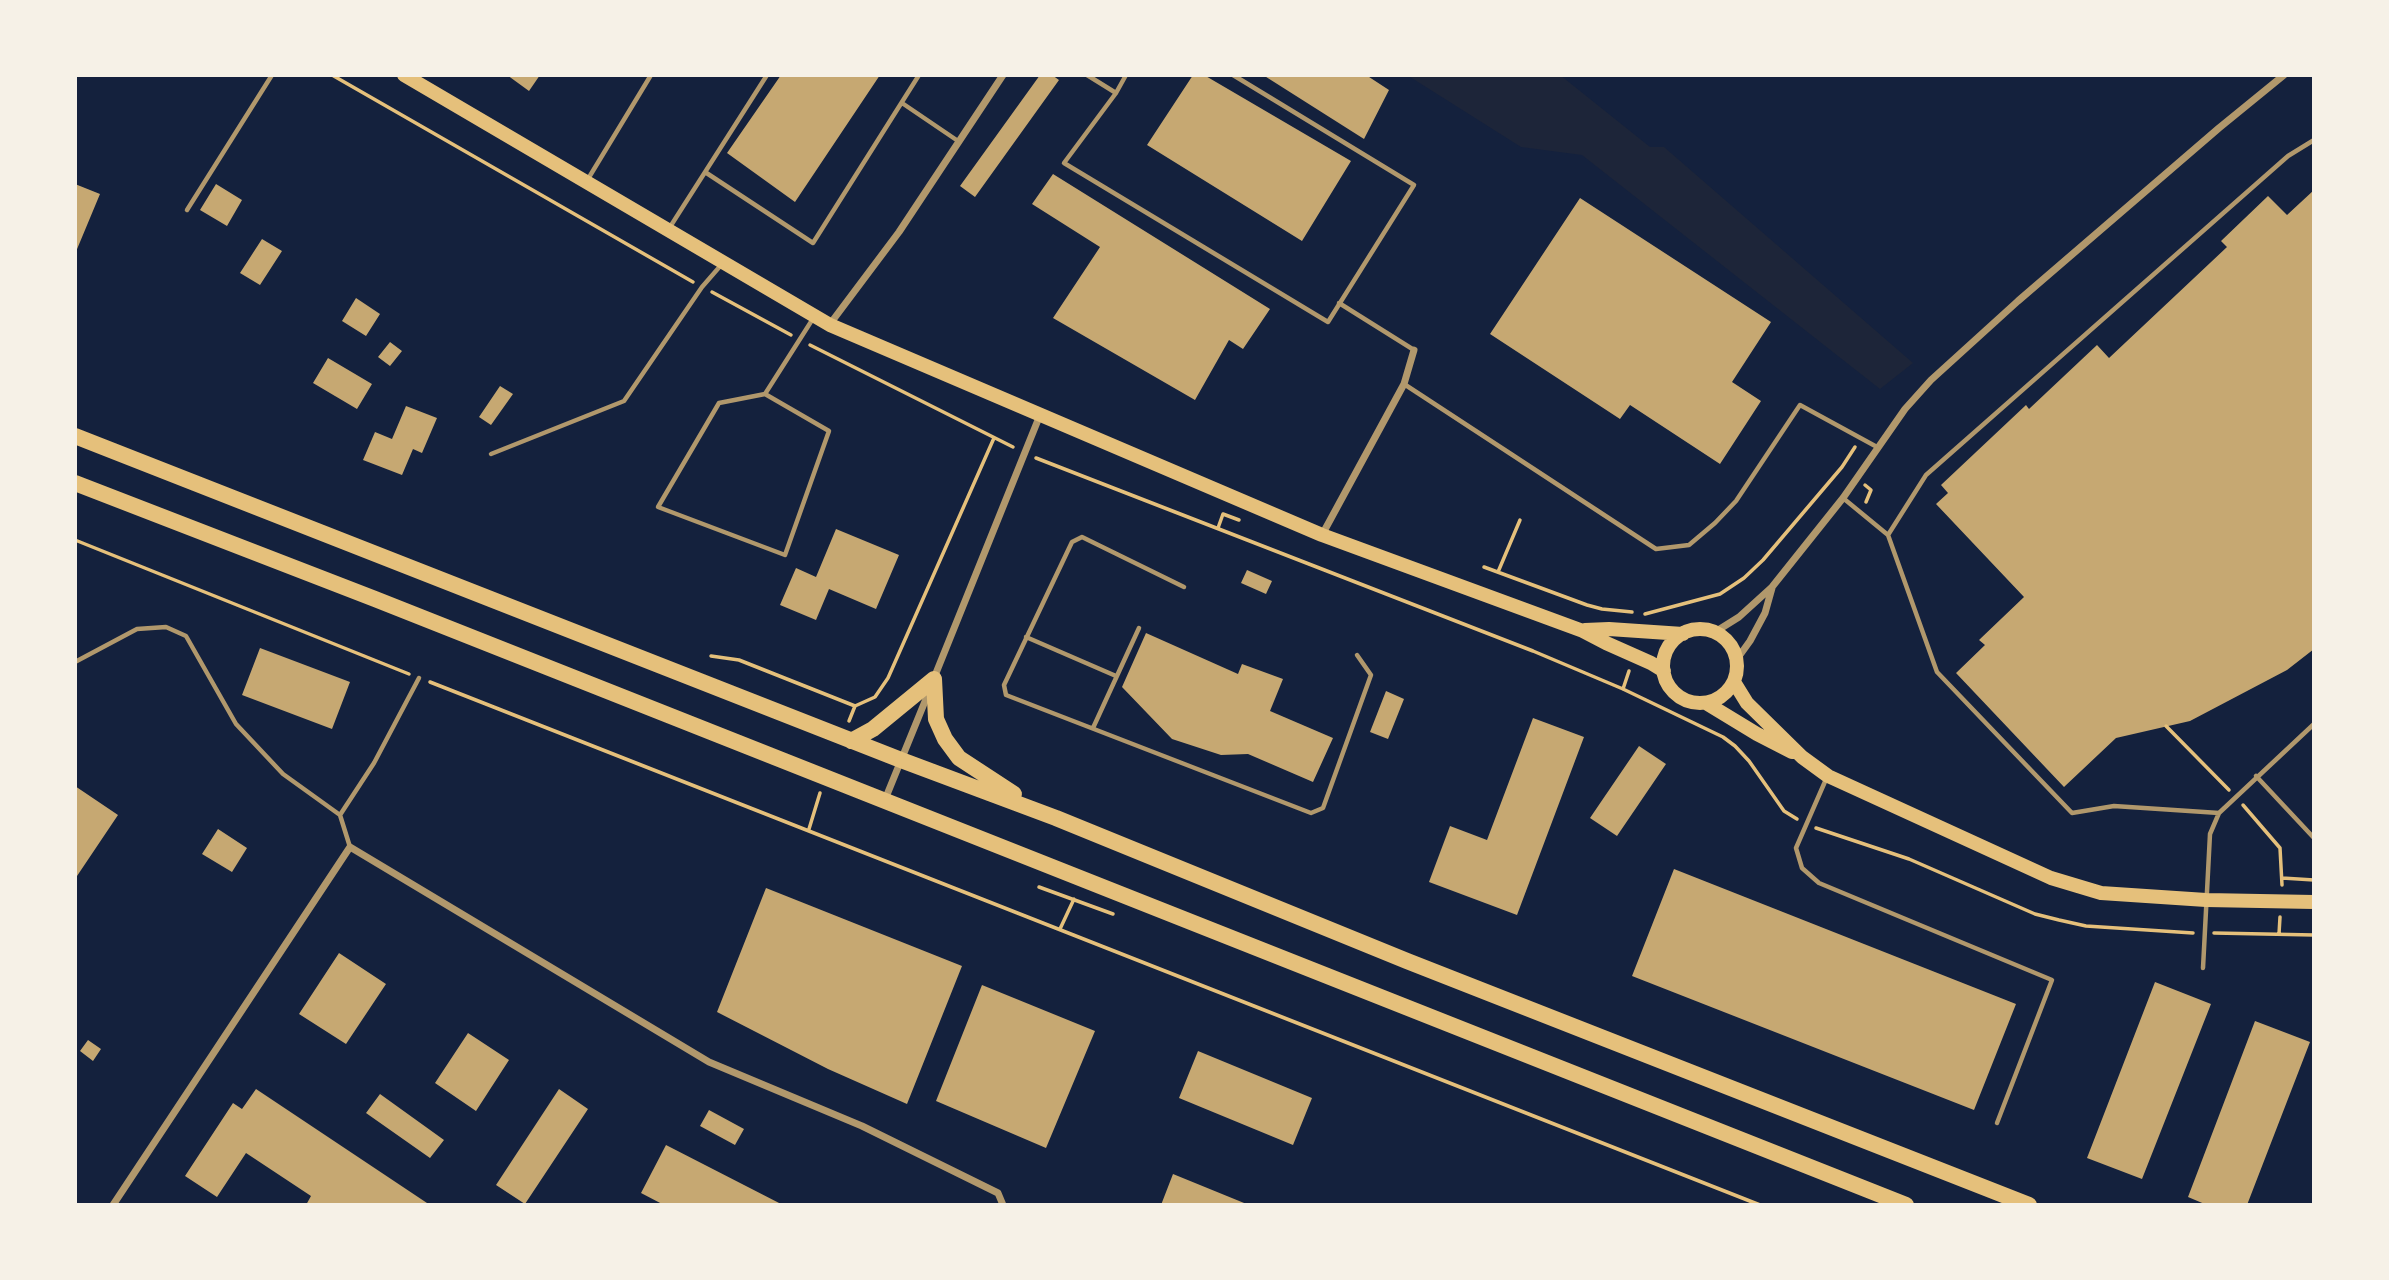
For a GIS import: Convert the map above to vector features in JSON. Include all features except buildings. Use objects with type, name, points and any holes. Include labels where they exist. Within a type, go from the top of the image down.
[{"type":"highway","points":[[75,436],[847,739],[1056,818],[1446,976],[2029,1205]]},
{"type":"highway","points":[[75,484],[1906,1205]]},
{"type":"highway","points":[[847,739],[873,729],[934,679]]},
{"type":"highway","points":[[934,679],[936,719],[945,739],[959,758],[988,779],[1056,818]]},
{"type":"main road","points":[[404,75],[830,325],[1322,535],[1584,631],[1664,671]]},
{"type":"main road","points":[[1584,631],[1609,629],[1683,634],[1699,629],[1715,632],[1729,643],[1737,659],[1734,682],[1723,696],[1706,703],[1694,703],[1678,696],[1667,683],[1664,671],[1667,650],[1683,634]]},
{"type":"main road","points":[[1734,682],[1747,703],[1802,757],[1828,776],[2051,878],[2101,893],[2206,900],[2314,902]]},
{"type":"main road","points":[[1706,703],[1802,757]]},
{"type":"street","points":[[830,325],[900,232],[1003,75]]},
{"type":"street","points":[[1715,632],[1738,617],[1772,587],[1843,498],[1905,409],[1931,380],[2219,128],[2284,75]]},
{"type":"street","points":[[1322,535],[1404,384],[1413,350]]},
{"type":"street","points":[[884,802],[1040,415]]},
{"type":"street","points":[[1737,659],[1765,612],[1772,587]]},
{"type":"street","points":[[113,1205],[350,847],[700,1057],[862,1126],[998,1193],[1003,1205]]},
{"type":"lane","points":[[187,210],[272,75]]},
{"type":"lane","points":[[586,182],[651,75]]},
{"type":"lane","points":[[668,231],[767,75]]},
{"type":"lane","points":[[705,172],[813,243],[919,75]]},
{"type":"lane","points":[[1087,75],[1116,93]]},
{"type":"lane","points":[[1126,75],[1116,93],[1064,163],[1328,322],[1414,185],[1233,75]]},
{"type":"lane","points":[[902,103],[958,141]]},
{"type":"lane","points":[[1888,535],[1926,475],[2288,156],[2314,140]]},
{"type":"lane","points":[[491,454],[624,401],[702,287],[722,263]]},
{"type":"lane","points":[[1339,303],[1413,350]]},
{"type":"lane","points":[[765,394],[829,431],[785,555],[658,507],[719,403],[765,394],[815,316]]},
{"type":"lane","points":[[1404,384],[1656,549],[1689,545],[1715,523],[1736,501],[1800,405],[1877,447]]},
{"type":"lane","points":[[1843,498],[1888,535],[1937,672],[2071,813],[2114,806],[2219,813]]},
{"type":"lane","points":[[1184,587],[1082,537],[1072,542],[1004,685],[1006,695],[1311,813],[1323,808],[1371,675],[1357,655]]},
{"type":"lane","points":[[75,662],[137,629],[166,627],[186,636],[236,724],[283,774],[340,815],[350,847]]},
{"type":"lane","points":[[1093,728],[1139,628]]},
{"type":"lane","points":[[1026,637],[1116,676]]},
{"type":"lane","points":[[340,815],[374,763],[419,678]]},
{"type":"lane","points":[[2203,968],[2210,834],[2219,813],[2314,724]]},
{"type":"lane","points":[[1828,776],[1796,848],[1802,867],[1819,883],[2052,980],[1997,1123]]},
{"type":"lane","points":[[2256,776],[2314,838]]},
{"type":"path","points":[[332,75],[702,287],[994,438],[1533,651],[1623,689],[1723,737],[1749,761],[1784,811],[1805,824],[1909,859],[2035,914],[2086,926],[2204,933],[2314,935]]},
{"type":"path","points":[[1484,567],[1602,609],[1644,614],[1720,594],[1744,579],[1763,560],[1842,467],[1861,437]]},
{"type":"path","points":[[710,656],[739,660],[855,706],[875,697],[888,678],[994,438]]},
{"type":"path","points":[[1218,528],[1223,514]]},
{"type":"path","points":[[1498,572],[1520,520]]},
{"type":"path","points":[[75,540],[1760,1205]]},
{"type":"path","points":[[1638,631],[1644,614]]},
{"type":"path","points":[[1623,689],[1634,655]]},
{"type":"path","points":[[847,739],[855,706]]},
{"type":"path","points":[[2166,726],[2236,797],[2280,848],[2282,878],[2279,934]]},
{"type":"path","points":[[808,829],[825,778]]},
{"type":"path","points":[[2282,878],[2314,880]]},
{"type":"path","points":[[1039,887],[1113,914]]},
{"type":"path","points":[[1060,930],[1074,899]]},
{"type":"shaded area","points":[[1407,75],[1560,75],[1650,147],[1664,147],[1913,363],[1880,389],[1582,155],[1521,147]]}]
